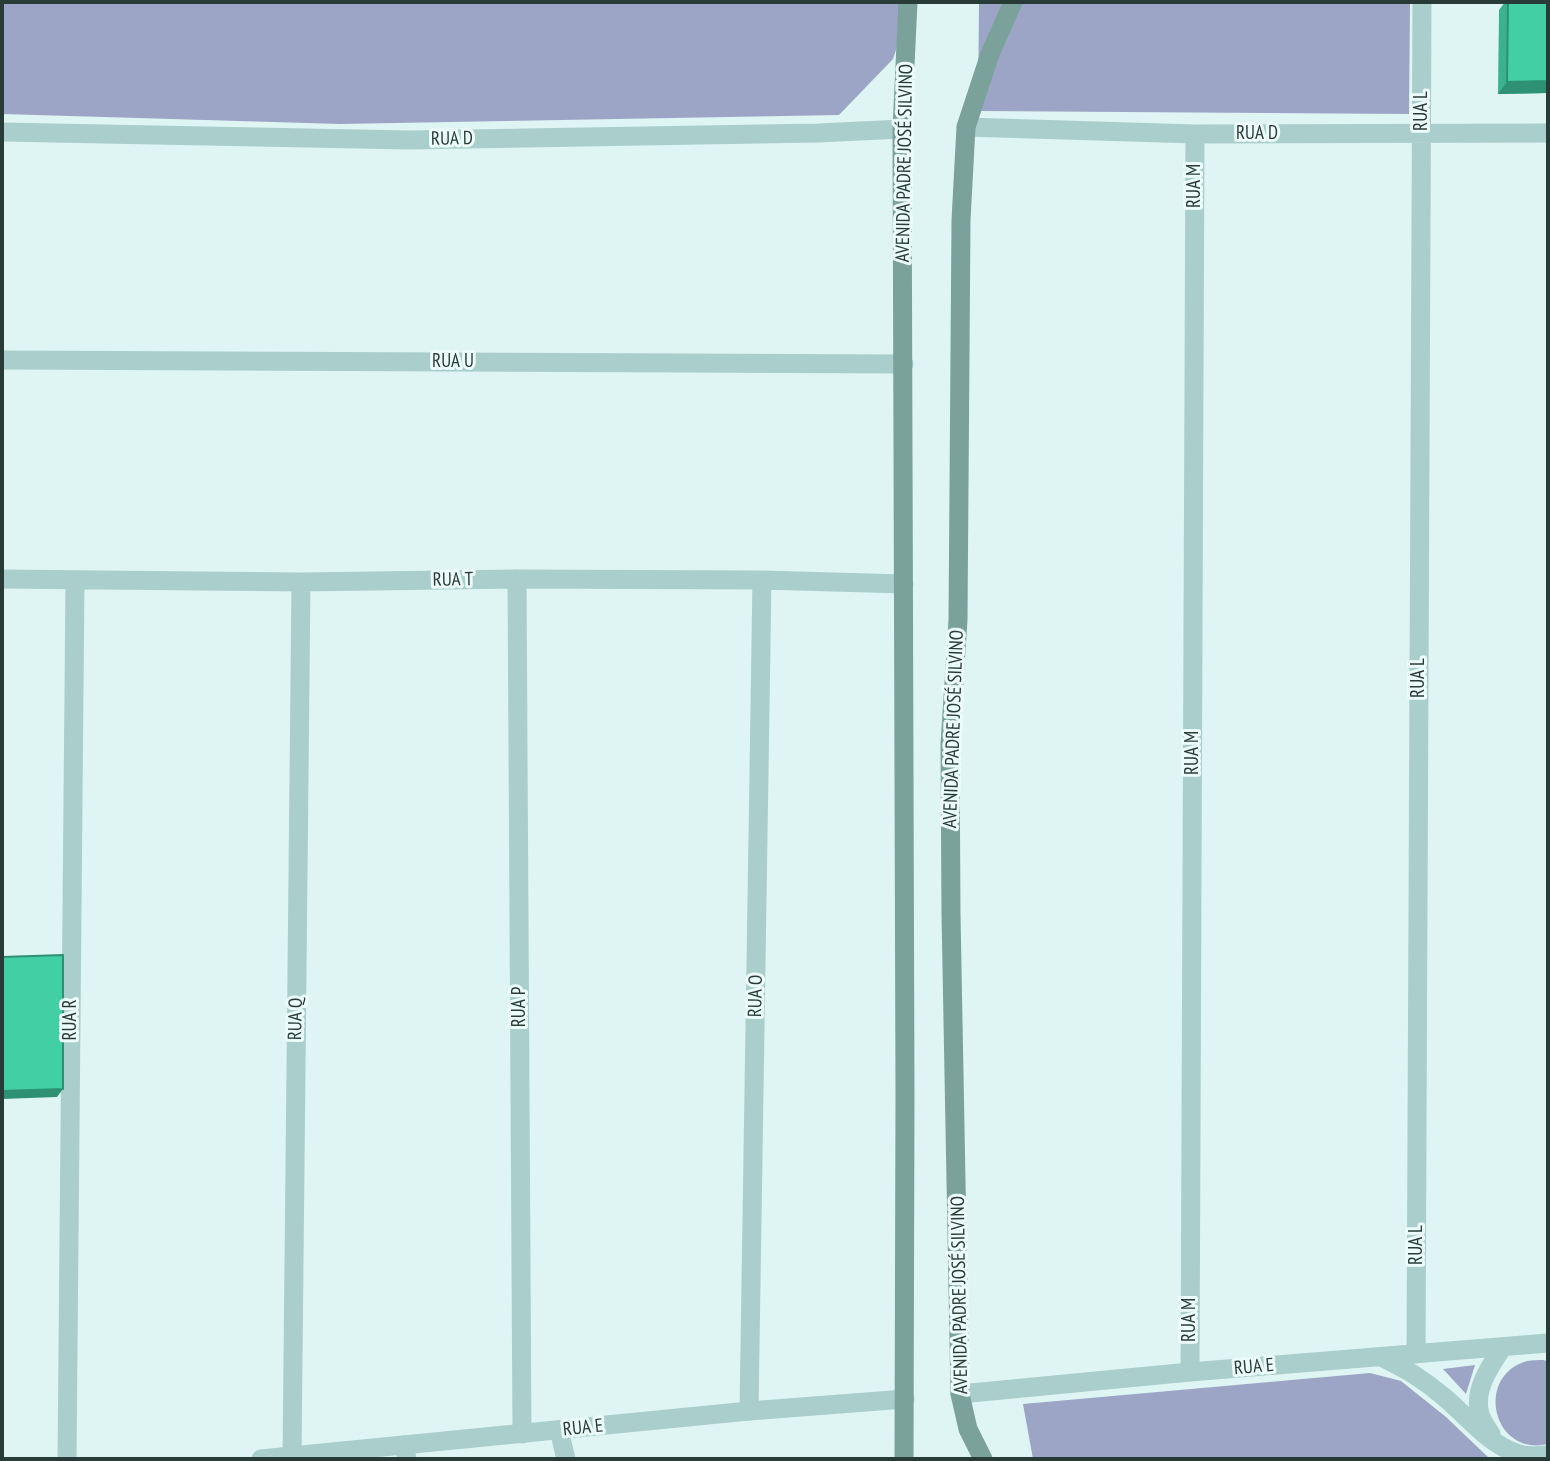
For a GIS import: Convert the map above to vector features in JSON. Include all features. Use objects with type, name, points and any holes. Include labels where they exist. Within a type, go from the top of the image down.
[{"type":"main road","name":"AVENIDA PADRE JOSÉ SILVINO","points":[[904,1459],[902,129],[908,2]]},
{"type":"main road","name":"AVENIDA PADRE JOSÉ SILVINO","points":[[983,1459],[968,1429],[960,1394],[950,744],[958,620],[961,220],[967,127],[990,54],[1013,2]]},
{"type":"street","name":"RUA L","points":[[1416,1354],[1422,2]]},
{"type":"street","name":"RUA D","points":[[967,127],[1195,134],[1548,133]]},
{"type":"street","name":"RUA D","points":[[2,132],[409,140],[804,134],[902,129]]},
{"type":"street","name":"RUA M","points":[[1190,1372],[1195,134]]},
{"type":"street","name":"RUA U","points":[[2,360],[904,364]]},
{"type":"street","name":"RUA T","points":[[2,579],[300,582],[762,580],[904,584]]},
{"type":"street","name":"RUA P","points":[[517,579],[522,1434]]},
{"type":"street","name":"RUA R","points":[[67,1459],[75,580]]},
{"type":"street","name":"RUA O","points":[[749,1411],[762,580]]},
{"type":"street","name":"RUA Q","points":[[292,1456],[300,582]]},
{"type":"street","name":"RUA E","points":[[960,1394],[1548,1343]]},
{"type":"street","points":[[1503,1347],[1487,1372],[1481,1389],[1478,1404],[1481,1417],[1496,1444],[1517,1454],[1548,1455]]},
{"type":"street","points":[[1380,1356],[1413,1373],[1444,1397],[1510,1459]]},
{"type":"street","name":"RUA E","points":[[261,1459],[406,1452],[559,1430],[905,1399]]},
{"type":"street","points":[[559,1430],[566,1459]]},
{"type":"shaded area","points":[[2,2],[904,2],[903,29],[893,59],[839,115],[340,124],[2,114]]},
{"type":"shaded area","points":[[979,2],[1410,2],[1409,114],[978,111]]},
{"type":"shaded area","points":[[1527,1361],[1548,1362],[1548,1444],[1529,1445],[1514,1439],[1503,1427],[1497,1413],[1496,1397],[1500,1382],[1510,1369]]},
{"type":"shaded area","points":[[1475,1365],[1466,1394],[1443,1369]]},
{"type":"shaded area","points":[[1370,1373],[1401,1381],[1446,1417],[1490,1459],[1033,1459],[1023,1404]]},
{"type":"building","points":[[1508,2],[1548,2],[1548,81],[1507,82]]},
{"type":"building","points":[[63,955],[63,1089],[2,1091],[2,957]]}]
